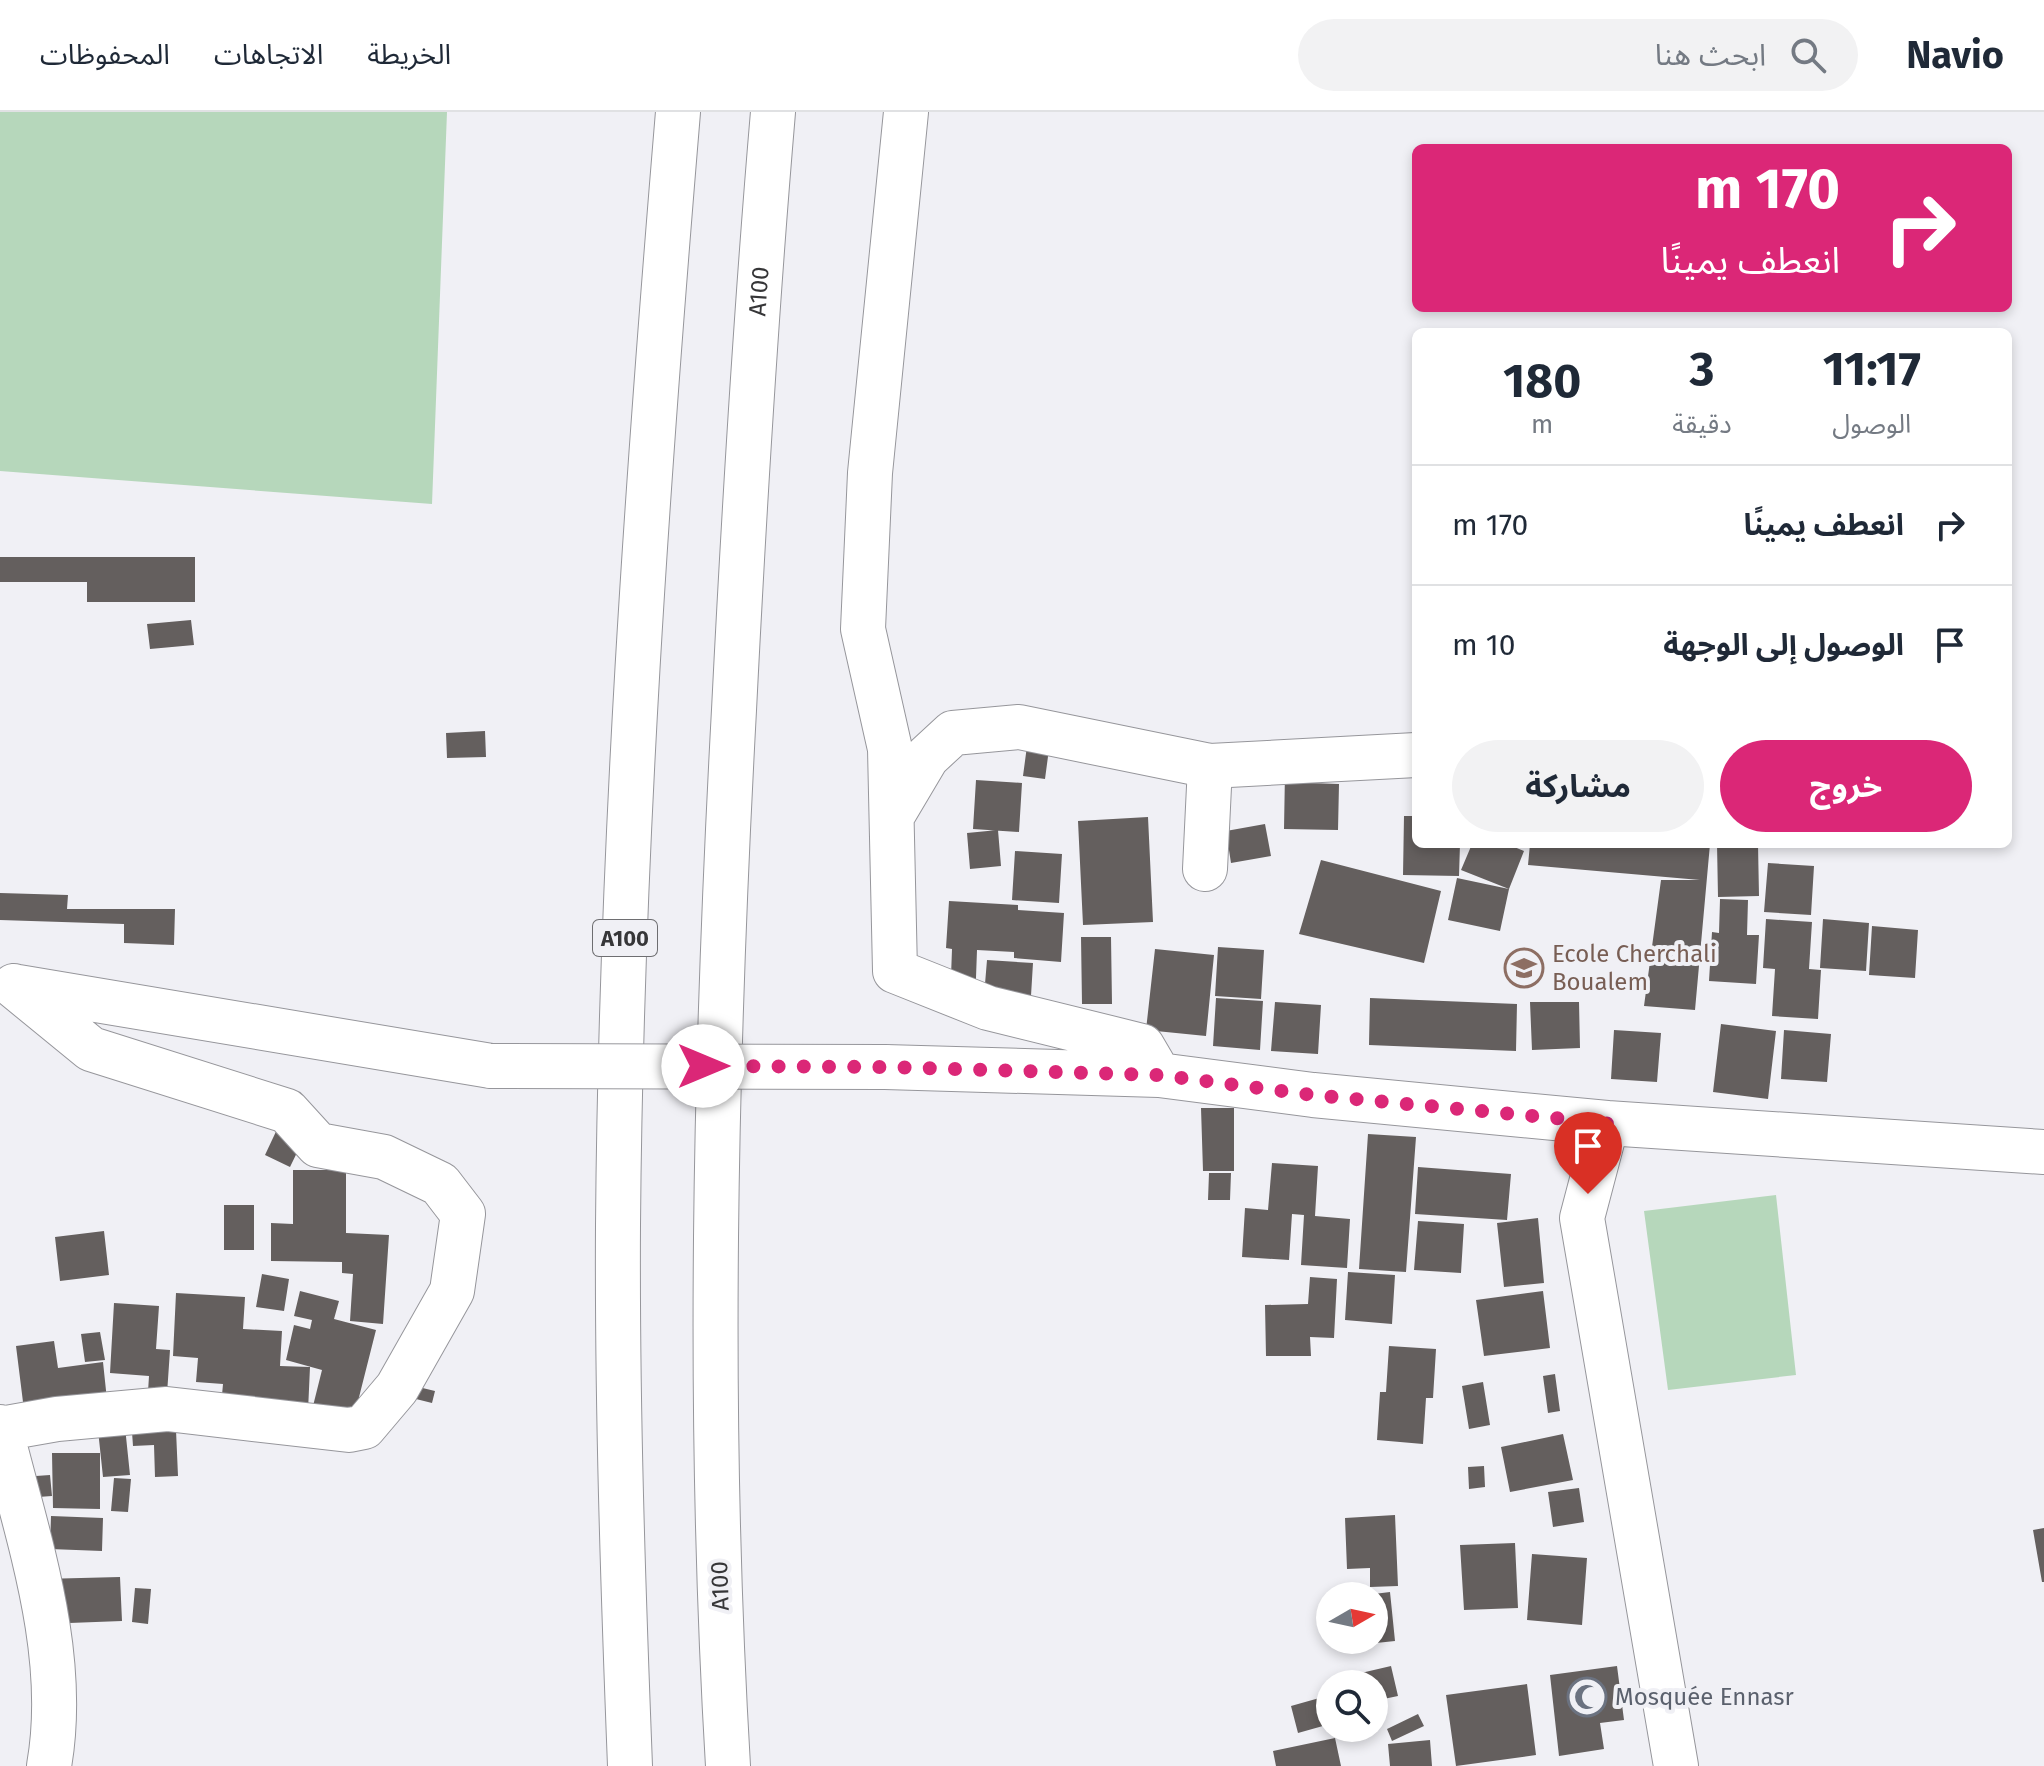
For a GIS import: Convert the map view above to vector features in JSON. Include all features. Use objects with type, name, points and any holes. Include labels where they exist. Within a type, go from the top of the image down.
[{"type":"main road","name":"A100","points":[[630,1766],[618,1225],[627,870],[635,680],[678,112]]},
{"type":"main road","name":"A100","points":[[728,1766],[716,1474],[717,1144],[722,937],[748,434],[773,112]]},
{"type":"main road","points":[[906,112],[870,473],[863,629],[890,749],[895,971],[988,1008],[1142,1046],[1159,1075]]},
{"type":"main road","points":[[892,816],[927,757],[953,733],[1019,727],[1210,766],[1412,755]]},
{"type":"main road","points":[[1205,869],[1210,766]]},
{"type":"main road","points":[[7,984],[491,1066],[885,1067],[1159,1075],[1313,1095],[1607,1123],[2044,1152]]},
{"type":"main road","points":[[7,984],[91,1049],[287,1111],[318,1145],[384,1157],[440,1184],[463,1214],[452,1291],[397,1388],[364,1427],[349,1430],[167,1409],[57,1419],[0,1428],[48,1623],[56,1728],[49,1766]]},
{"type":"main road","points":[[1607,1123],[1582,1218],[1676,1766]]},
{"type":"green space","points":[[0,112],[447,112],[432,504],[0,471]]},
{"type":"green space","points":[[1776,1195],[1796,1375],[1668,1390],[1644,1211]]},
{"type":"building","points":[[0,557],[195,557],[195,602],[87,602],[87,582],[0,582]]},
{"type":"building","points":[[191,620],[194,645],[150,649],[147,624]]},
{"type":"building","points":[[485,731],[486,757],[447,758],[446,733]]},
{"type":"building","points":[[1027,746],[1049,749],[1045,779],[1023,776]]},
{"type":"building","points":[[1285,772],[1310,773],[1310,783],[1339,784],[1338,830],[1284,829]]},
{"type":"building","points":[[976,780],[1022,783],[1019,832],[973,829]]},
{"type":"building","points":[[1404,816],[1412,816],[1412,848],[1460,848],[1459,876],[1403,875]]},
{"type":"building","points":[[1148,817],[1153,922],[1083,925],[1078,821]]},
{"type":"building","points":[[1265,824],[1271,856],[1231,863],[1226,831]]},
{"type":"building","points":[[998,830],[1001,866],[970,869],[967,833]]},
{"type":"building","points":[[1470,848],[1517,848],[1524,851],[1509,889],[1461,870]]},
{"type":"building","points":[[1530,848],[1710,848],[1695,1010],[1644,1006],[1661,880],[1700,880],[1528,865]]},
{"type":"building","points":[[1717,848],[1758,848],[1759,896],[1718,897]]},
{"type":"building","points":[[1015,851],[1062,854],[1059,903],[1012,900]]},
{"type":"building","points":[[1321,860],[1441,891],[1424,963],[1299,934]]},
{"type":"building","points":[[1768,863],[1814,866],[1811,915],[1764,912]]},
{"type":"building","points":[[1457,878],[1509,889],[1500,931],[1448,920]]},
{"type":"building","points":[[0,893],[68,895],[67,909],[175,909],[174,945],[124,943],[124,924],[0,920]]},
{"type":"building","points":[[1720,899],[1748,900],[1747,935],[1759,935],[1756,984],[1709,981],[1712,932],[1719,933]]},
{"type":"building","points":[[949,901],[1018,905],[1018,910],[1064,913],[1061,962],[1014,958],[1014,952],[977,950],[975,1005],[950,1004],[952,949],[946,948]]},
{"type":"building","points":[[1766,919],[1812,922],[1809,969],[1821,970],[1818,1019],[1772,1016],[1775,969],[1763,968]]},
{"type":"building","points":[[1823,919],[1869,923],[1866,971],[1820,968]]},
{"type":"building","points":[[1872,926],[1918,930],[1915,978],[1869,975]]},
{"type":"building","points":[[1081,937],[1111,937],[1112,1004],[1082,1004]]},
{"type":"building","points":[[1218,947],[1264,950],[1261,999],[1215,996]]},
{"type":"building","points":[[1155,949],[1214,955],[1206,1036],[1146,1030]]},
{"type":"building","points":[[987,960],[1033,963],[1030,1012],[983,1008]]},
{"type":"building","points":[[1216,998],[1263,1001],[1260,1050],[1213,1046]]},
{"type":"building","points":[[1370,998],[1517,1004],[1516,1051],[1369,1045]]},
{"type":"building","points":[[1275,1002],[1321,1005],[1318,1054],[1271,1051]]},
{"type":"building","points":[[1530,1002],[1579,1002],[1580,1048],[1532,1050]]},
{"type":"building","points":[[1721,1024],[1776,1031],[1768,1099],[1713,1092]]},
{"type":"building","points":[[1614,1030],[1661,1033],[1657,1082],[1611,1079]]},
{"type":"building","points":[[1784,1030],[1831,1034],[1827,1082],[1781,1079]]},
{"type":"building","points":[[1201,1108],[1234,1108],[1234,1171],[1203,1171]]},
{"type":"building","points":[[280,1123],[306,1134],[290,1167],[265,1155]]},
{"type":"building","points":[[1368,1134],[1416,1137],[1406,1272],[1359,1269]]},
{"type":"building","points":[[1272,1163],[1318,1166],[1315,1216],[1350,1219],[1347,1268],[1301,1265],[1304,1215],[1292,1214],[1289,1260],[1242,1257],[1245,1208],[1268,1210]]},
{"type":"building","points":[[1418,1167],[1511,1174],[1507,1220],[1415,1214]]},
{"type":"building","points":[[293,1170],[346,1170],[346,1233],[389,1235],[383,1324],[350,1321],[353,1274],[342,1273],[342,1262],[271,1261],[271,1223],[293,1224]]},
{"type":"building","points":[[1209,1173],[1231,1173],[1230,1200],[1208,1200]]},
{"type":"building","points":[[224,1205],[254,1205],[254,1250],[224,1250]]},
{"type":"building","points":[[1538,1218],[1544,1283],[1504,1287],[1497,1223]]},
{"type":"building","points":[[1418,1221],[1464,1224],[1461,1273],[1414,1270]]},
{"type":"building","points":[[104,1231],[109,1275],[60,1281],[55,1237]]},
{"type":"building","points":[[1348,1272],[1395,1275],[1392,1324],[1345,1320]]},
{"type":"building","points":[[262,1274],[289,1279],[284,1311],[256,1307]]},
{"type":"building","points":[[1310,1277],[1337,1279],[1334,1338],[1310,1337],[1311,1356],[1266,1356],[1265,1305],[1308,1304]]},
{"type":"building","points":[[300,1291],[339,1301],[334,1319],[376,1330],[354,1417],[313,1406],[322,1370],[286,1360],[294,1325],[310,1329],[312,1320],[294,1316]]},
{"type":"building","points":[[1543,1291],[1550,1348],[1484,1356],[1476,1300]]},
{"type":"building","points":[[176,1293],[245,1297],[243,1329],[282,1331],[280,1366],[310,1367],[308,1411],[221,1406],[223,1384],[196,1382],[198,1358],[173,1356]]},
{"type":"building","points":[[114,1303],[159,1306],[156,1349],[170,1350],[167,1394],[148,1392],[149,1376],[110,1373]]},
{"type":"building","points":[[100,1332],[105,1360],[85,1362],[81,1334]]},
{"type":"building","points":[[54,1341],[58,1368],[103,1362],[107,1400],[24,1410],[16,1346]]},
{"type":"building","points":[[1389,1346],[1436,1349],[1433,1398],[1426,1398],[1423,1444],[1377,1440],[1380,1392],[1386,1392]]},
{"type":"building","points":[[1555,1374],[1560,1411],[1548,1413],[1543,1376]]},
{"type":"building","points":[[1483,1382],[1490,1425],[1469,1429],[1462,1386]]},
{"type":"building","points":[[410,1385],[435,1391],[432,1403],[408,1397]]},
{"type":"building","points":[[125,1427],[130,1475],[103,1477],[98,1430]]},
{"type":"building","points":[[176,1430],[178,1476],[155,1477],[154,1445],[133,1446],[132,1432]]},
{"type":"building","points":[[1563,1434],[1573,1480],[1510,1492],[1501,1447]]},
{"type":"building","points":[[52,1453],[100,1453],[100,1509],[53,1508]]},
{"type":"building","points":[[1484,1466],[1485,1487],[1469,1489],[1468,1467]]},
{"type":"building","points":[[50,1475],[52,1496],[24,1498],[22,1477]]},
{"type":"building","points":[[114,1478],[131,1479],[128,1512],[111,1511]]},
{"type":"building","points":[[1579,1488],[1584,1522],[1553,1527],[1548,1492]]},
{"type":"building","points":[[1395,1515],[1398,1586],[1388,1586],[1388,1582],[1370,1582],[1370,1568],[1347,1569],[1345,1518]]},
{"type":"building","points":[[51,1516],[103,1518],[102,1551],[50,1549]]},
{"type":"building","points":[[2044,1528],[2044,1582],[2042,1582],[2033,1530]]},
{"type":"building","points":[[1515,1543],[1518,1608],[1464,1610],[1460,1545]]},
{"type":"building","points":[[1532,1554],[1587,1558],[1582,1625],[1527,1620]]},
{"type":"building","points":[[120,1577],[122,1621],[43,1624],[42,1579]]},
{"type":"building","points":[[135,1588],[151,1589],[148,1624],[132,1622]]},
{"type":"building","points":[[1388,1592],[1395,1641],[1388,1642]]},
{"type":"building","points":[[1391,1666],[1398,1696],[1388,1698],[1388,1670],[1374,1670]]},
{"type":"building","name":"Mosquée Ennasr","points":[[1617,1666],[1624,1720],[1600,1723],[1604,1749],[1559,1756],[1550,1675]]},
{"type":"building","points":[[1527,1684],[1536,1755],[1456,1766],[1446,1695]]},
{"type":"building","points":[[1316,1699],[1316,1728],[1298,1733],[1291,1706]]},
{"type":"building","points":[[1418,1714],[1424,1726],[1392,1741],[1388,1729]]},
{"type":"building","points":[[1430,1740],[1432,1766],[1390,1766],[1388,1744]]},
{"type":"building","points":[[1316,1742],[1336,1742],[1341,1766],[1276,1766],[1273,1751]]},
{"type":"place","name":"Ecole Cherchali Boualem","points":[[1524,968]]},
{"type":"place","name":"Mosquée Ennasr","points":[[1587,1697]]},
{"type":"route","points":[[703,1066],[885,1067],[1159,1075],[1313,1095],[1607,1123],[1588,1194]]}]
